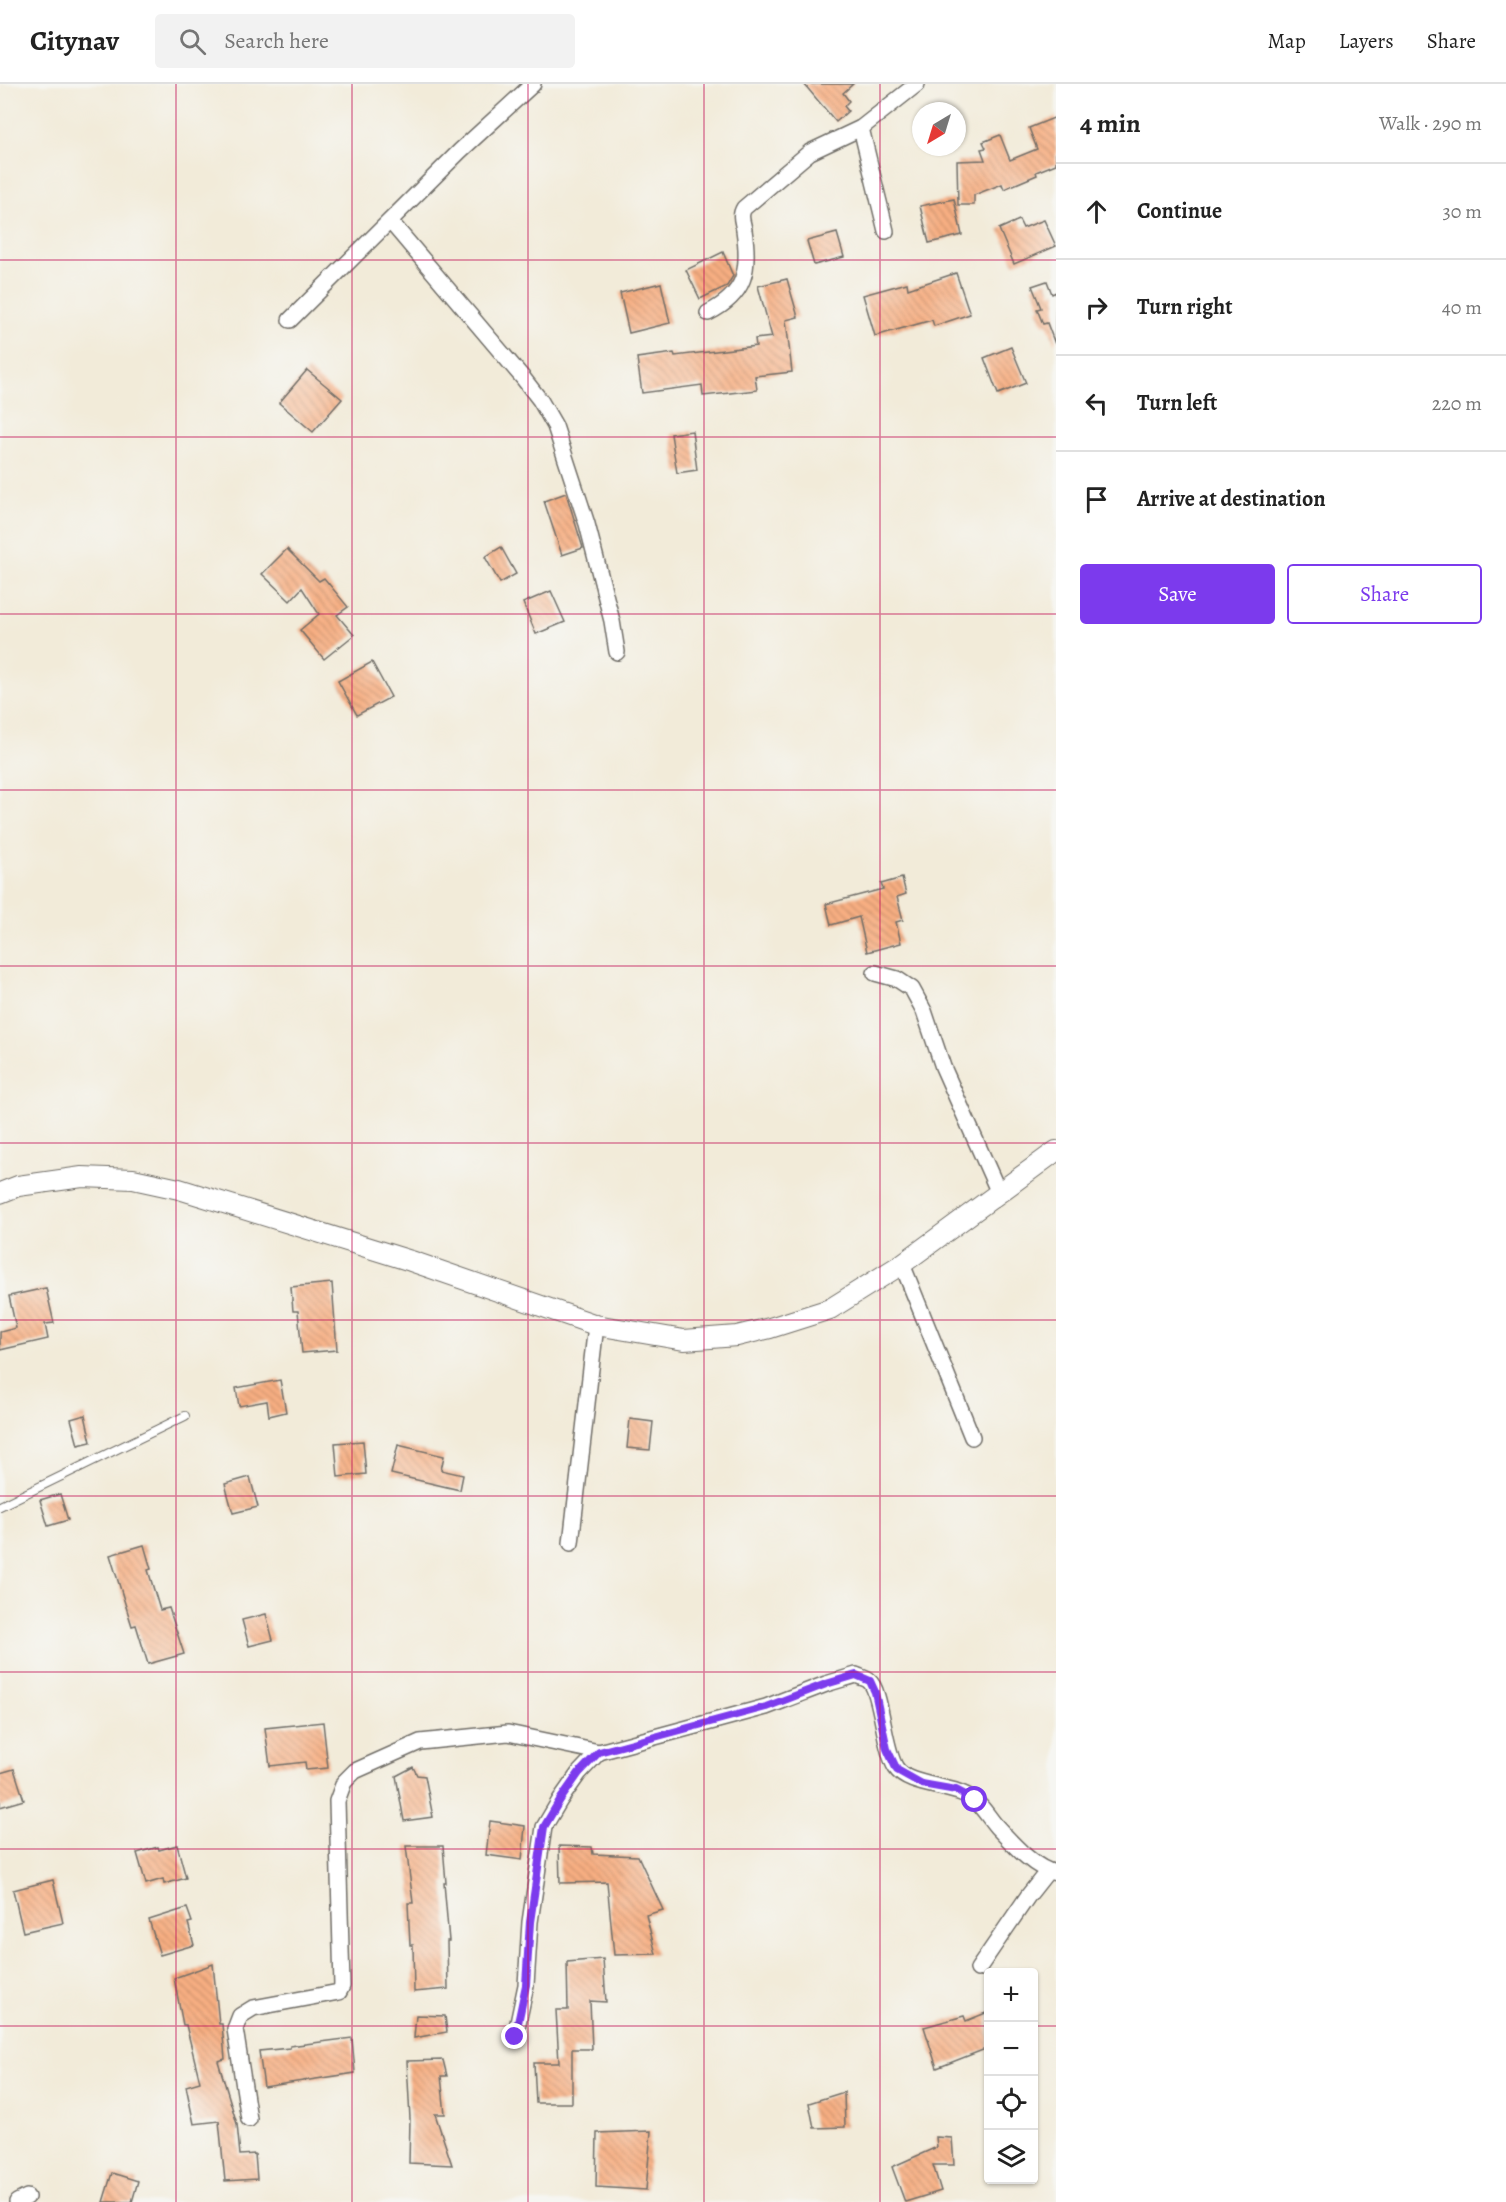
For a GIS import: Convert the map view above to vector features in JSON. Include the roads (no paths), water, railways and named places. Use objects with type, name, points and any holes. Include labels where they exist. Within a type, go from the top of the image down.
[{"type":"street","points":[[290,320],[460,151],[533,84]]},
{"type":"street","points":[[708,313],[725,305],[738,291],[746,269],[741,216],[744,208],[810,152],[861,128],[917,84]]},
{"type":"street","points":[[861,128],[886,231]]},
{"type":"street","points":[[390,221],[523,378],[540,400],[555,426],[587,524],[612,621],[617,652]]},
{"type":"street","points":[[875,973],[897,979],[912,988],[920,1003],[943,1067],[999,1193]]},
{"type":"street","points":[[0,1193],[18,1186],[82,1178],[133,1179],[179,1189],[411,1261],[596,1325],[684,1340],[736,1336],[830,1309],[902,1264],[1056,1151]]},
{"type":"street","points":[[902,1264],[972,1437]]},
{"type":"street","points":[[571,1543],[596,1325]]},
{"type":"street","points":[[249,2119],[235,2029],[240,2016],[253,2007],[339,1992],[342,1986],[337,1801],[344,1782],[355,1771],[420,1742],[508,1733],[599,1752],[766,1707],[856,1675],[870,1681],[875,1692],[887,1749],[897,1770],[922,1784],[956,1790],[975,1800],[996,1826],[1028,1857],[1051,1873],[1028,1896],[978,1969]]},
{"type":"street","points":[[515,2037],[526,1985],[530,1922],[544,1827],[573,1782],[599,1752]]},
{"type":"lane","points":[[0,1506],[185,1416]]}]
